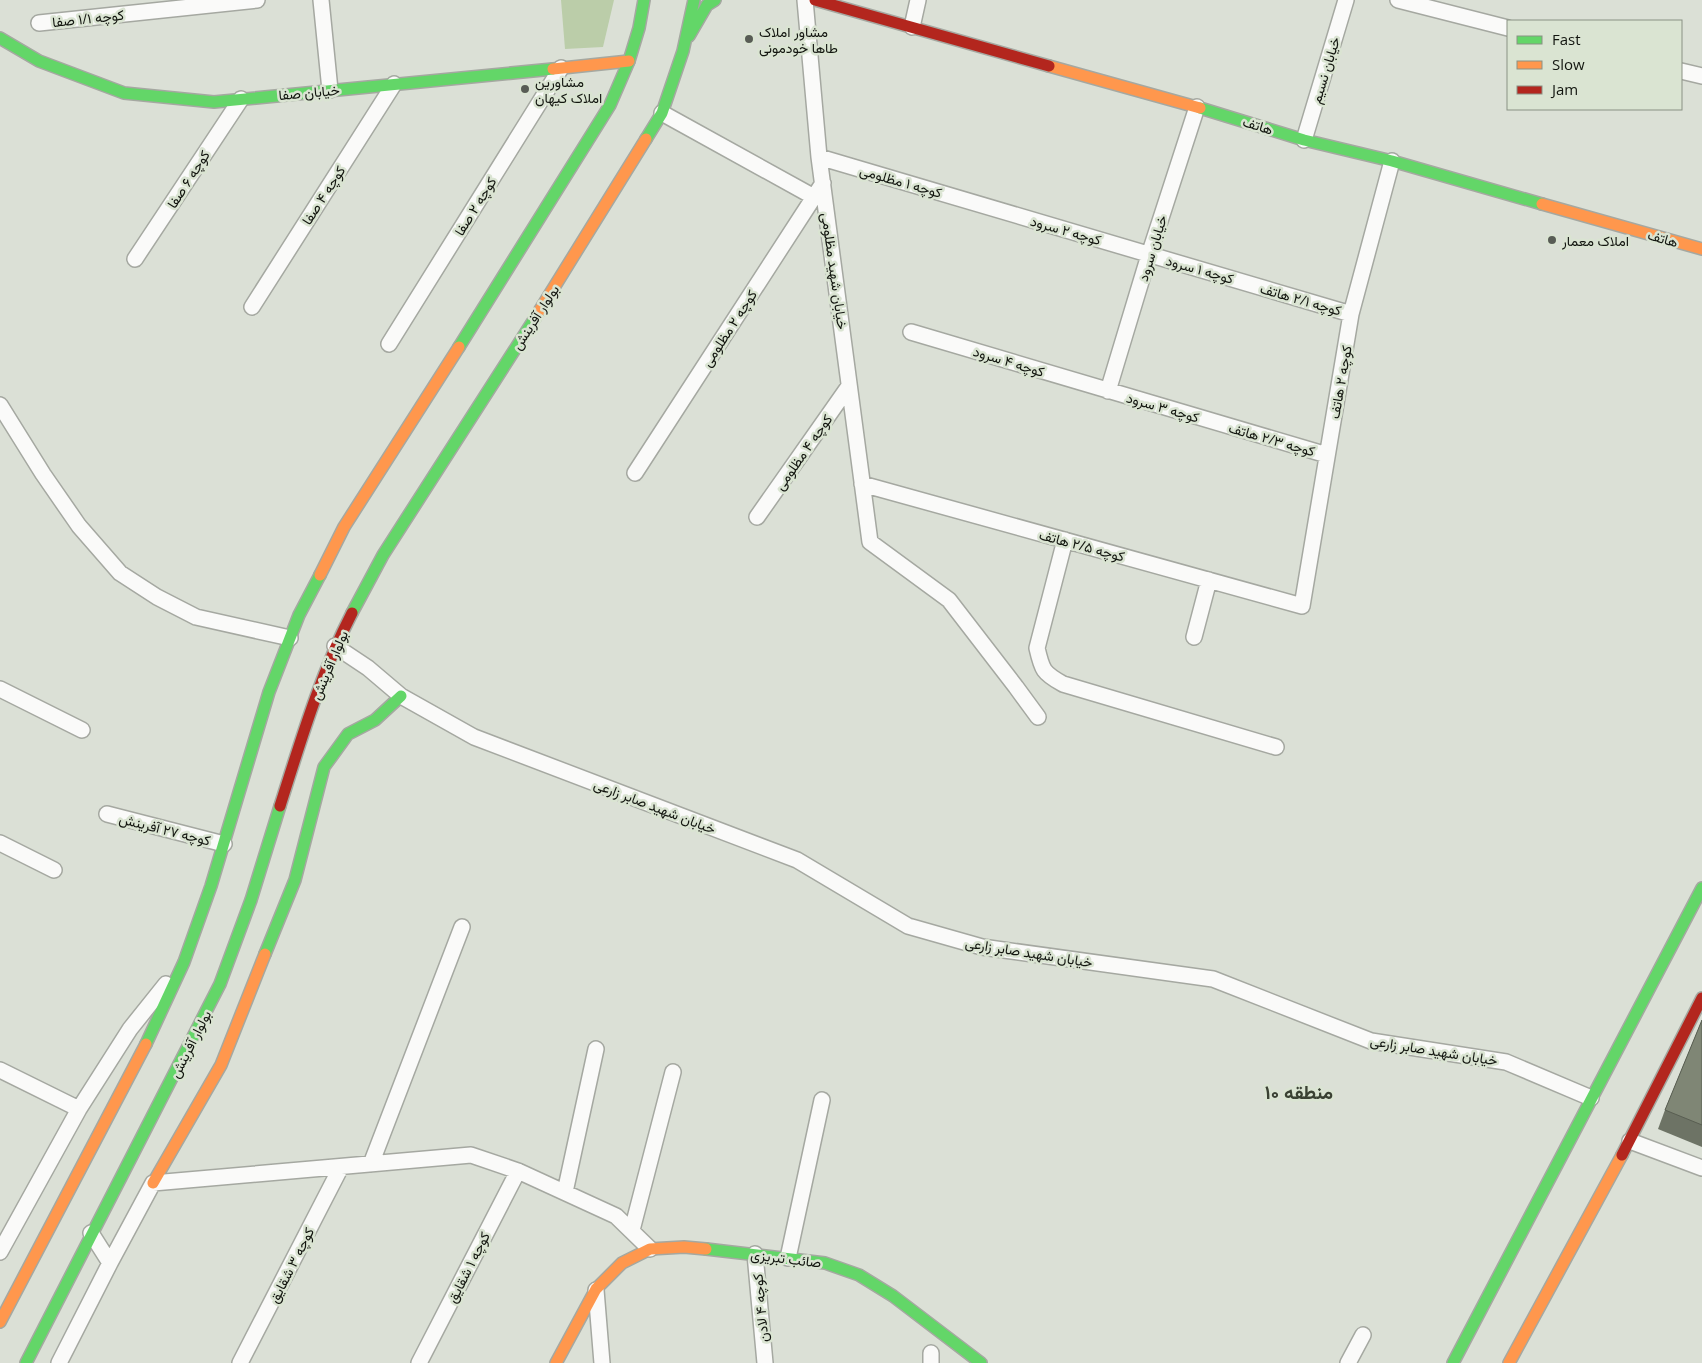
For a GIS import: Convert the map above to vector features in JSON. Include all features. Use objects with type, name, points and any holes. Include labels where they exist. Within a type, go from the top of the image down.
[{"type":"street","name":"کوچه ۱/۱ صفا","points":[[39,23],[257,0]]},
{"type":"street","points":[[321,0],[330,90]]},
{"type":"street","points":[[0,1322],[146,1045],[184,962],[224,844],[269,692],[298,615],[344,527],[610,105],[629,61],[639,28],[644,0]]},
{"type":"street","name":"بولوار آفرینش","points":[[26,1363],[220,984],[253,892],[310,710],[334,646],[383,555],[553,291],[662,112],[675,78],[686,40],[694,0]]},
{"type":"street","points":[[686,40],[707,5],[715,0]]},
{"type":"street","name":"خیابان شهید مظلومی","points":[[805,0],[819,157],[870,542],[949,600],[1016,686],[1038,718]]},
{"type":"street","name":"هاتف","points":[[814,0],[1197,106],[1304,140],[1392,161],[1702,249]]},
{"type":"street","points":[[912,27],[918,0]]},
{"type":"street","name":"خیابان نسیم","points":[[1304,140],[1346,0]]},
{"type":"street","points":[[1398,0],[1507,28]]},
{"type":"street","name":"خیابان صفا","points":[[0,38],[39,61],[124,93],[214,102],[629,61]]},
{"type":"street","name":"کوچه ۲ صفا","points":[[389,344],[561,68]]},
{"type":"street","points":[[1682,71],[1702,76]]},
{"type":"street","name":"کوچه ۴ صفا","points":[[252,307],[394,84]]},
{"type":"street","name":"کوچه ۶ صفا","points":[[135,259],[241,99]]},
{"type":"street","name":"خیابان سرود","points":[[1108,391],[1197,106]]},
{"type":"street","points":[[662,112],[814,197]]},
{"type":"street","name":"کوچه ۱ مظلومی","points":[[819,157],[982,205]]},
{"type":"street","name":"کوچه ۲ هاتف","points":[[1302,606],[1351,314],[1392,161]]},
{"type":"street","name":"کوچه ۲ مظلومی","points":[[635,473],[823,183]]},
{"type":"street","name":"کوچه ۲ سرود","points":[[982,205],[1149,255]]},
{"type":"street","name":"کوچه ۱ سرود","points":[[1149,255],[1250,284]]},
{"type":"street","name":"کوچه ۲/۱ هاتف","points":[[1250,284],[1351,314]]},
{"type":"street","name":"کوچه ۴ سرود","points":[[911,332],[1108,391]]},
{"type":"street","name":"کوچه ۴ مظلومی","points":[[757,517],[849,386]]},
{"type":"street","name":"کوچه ۳ سرود","points":[[1108,391],[1217,423]]},
{"type":"street","points":[[0,405],[43,474],[79,526],[120,573],[157,597],[196,617],[290,638]]},
{"type":"street","name":"کوچه ۲/۳ هاتف","points":[[1217,423],[1327,455]]},
{"type":"street","name":"کوچه ۲/۵ هاتف","points":[[862,484],[1302,606]]},
{"type":"street","points":[[1065,540],[1037,648],[1041,666],[1048,675],[1063,684],[1276,747]]},
{"type":"street","points":[[1194,637],[1209,580]]},
{"type":"street","name":"خیابان شهید صابر زارعی","points":[[334,646],[368,668],[401,696],[474,737],[797,860],[908,926],[982,947],[1213,980],[1371,1041],[1506,1062],[1592,1098]]},
{"type":"street","points":[[0,689],[82,730]]},
{"type":"street","points":[[59,1363],[153,1183],[221,1065],[295,880],[324,767],[348,734],[375,720],[401,696]]},
{"type":"street","name":"کوچه ۲۷ آفرینش","points":[[107,814],[224,844]]},
{"type":"street","points":[[0,843],[54,870]]},
{"type":"street","points":[[1453,1363],[1702,888]]},
{"type":"street","points":[[371,1164],[462,927]]},
{"type":"street","points":[[0,1252],[79,1108],[130,1029],[184,962]]},
{"type":"street","points":[[1508,1363],[1630,1141],[1702,998]]},
{"type":"street","points":[[565,1192],[596,1048]]},
{"type":"street","points":[[0,1070],[79,1108]]},
{"type":"street","points":[[632,1230],[673,1072]]},
{"type":"street","points":[[788,1258],[822,1100]]},
{"type":"street","points":[[1630,1141],[1702,1168]]},
{"type":"street","points":[[153,1183],[471,1155],[518,1170],[616,1216],[650,1249],[622,1263],[596,1289],[556,1363]]},
{"type":"street","name":"کوچه ۳ شقایق","points":[[240,1363],[341,1167]]},
{"type":"street","name":"کوچه ۱ شقایق","points":[[419,1363],[518,1170]]},
{"type":"street","points":[[91,1234],[110,1264]]},
{"type":"street","name":"صائب تبریزی","points":[[650,1249],[684,1247],[824,1262],[859,1275],[893,1296],[981,1363]]},
{"type":"street","name":"کوچه ۴ لادن","points":[[755,1254],[765,1363]]},
{"type":"street","points":[[596,1289],[602,1363]]},
{"type":"street","points":[[1348,1363],[1363,1335]]},
{"type":"green space","points":[[561,0],[614,0],[603,47],[565,49]]},
{"type":"building","points":[[1702,1020],[1702,1125],[1665,1110]]},
{"type":"traffic: fast","points":[[459,347],[610,105],[629,61],[639,28],[644,0]]},
{"type":"traffic: fast","points":[[646,139],[662,113],[683,51],[694,0]]},
{"type":"traffic: fast","points":[[689,36],[707,5],[715,0]]},
{"type":"traffic: fast","points":[[0,38],[39,61],[124,93],[214,102],[553,69]]},
{"type":"traffic: fast","points":[[1200,108],[1304,140],[1392,161],[1542,204]]},
{"type":"traffic: fast","points":[[352,613],[383,555],[535,318]]},
{"type":"traffic: fast","points":[[146,1044],[184,962],[211,886],[269,692],[299,615],[320,575]]},
{"type":"traffic: fast","points":[[265,954],[295,880],[324,767],[348,734],[375,720],[401,696]]},
{"type":"traffic: fast","points":[[26,1363],[220,984],[251,900],[280,806]]},
{"type":"traffic: fast","points":[[1453,1363],[1702,888]]},
{"type":"traffic: fast","points":[[706,1249],[825,1263],[859,1275],[893,1296],[981,1363]]},
{"type":"traffic: slow","points":[[553,69],[629,61]]},
{"type":"traffic: slow","points":[[1049,66],[1200,108]]},
{"type":"traffic: slow","points":[[535,318],[646,139]]},
{"type":"traffic: slow","points":[[1542,204],[1702,249]]},
{"type":"traffic: slow","points":[[320,575],[344,527],[459,347]]},
{"type":"traffic: slow","points":[[153,1183],[221,1065],[265,954]]},
{"type":"traffic: slow","points":[[0,1322],[146,1044]]},
{"type":"traffic: slow","points":[[1509,1363],[1622,1155]]},
{"type":"traffic: slow","points":[[556,1363],[596,1289],[622,1263],[650,1249],[684,1247],[706,1249]]},
{"type":"traffic: jam","points":[[815,0],[1049,66]]},
{"type":"traffic: jam","points":[[280,806],[321,684],[352,613]]},
{"type":"traffic: jam","points":[[1622,1155],[1702,998]]},
{"type":"place","name":"مشاور املاک طاها خودمونی","points":[[749,39]]},
{"type":"place","name":"مشاورین املاک کیهان","points":[[525,89]]},
{"type":"place","name":"املاک معمار","points":[[1552,240]]},
{"type":"district","name":"منطقه ۱۰","points":[[1299,1092]]}]
